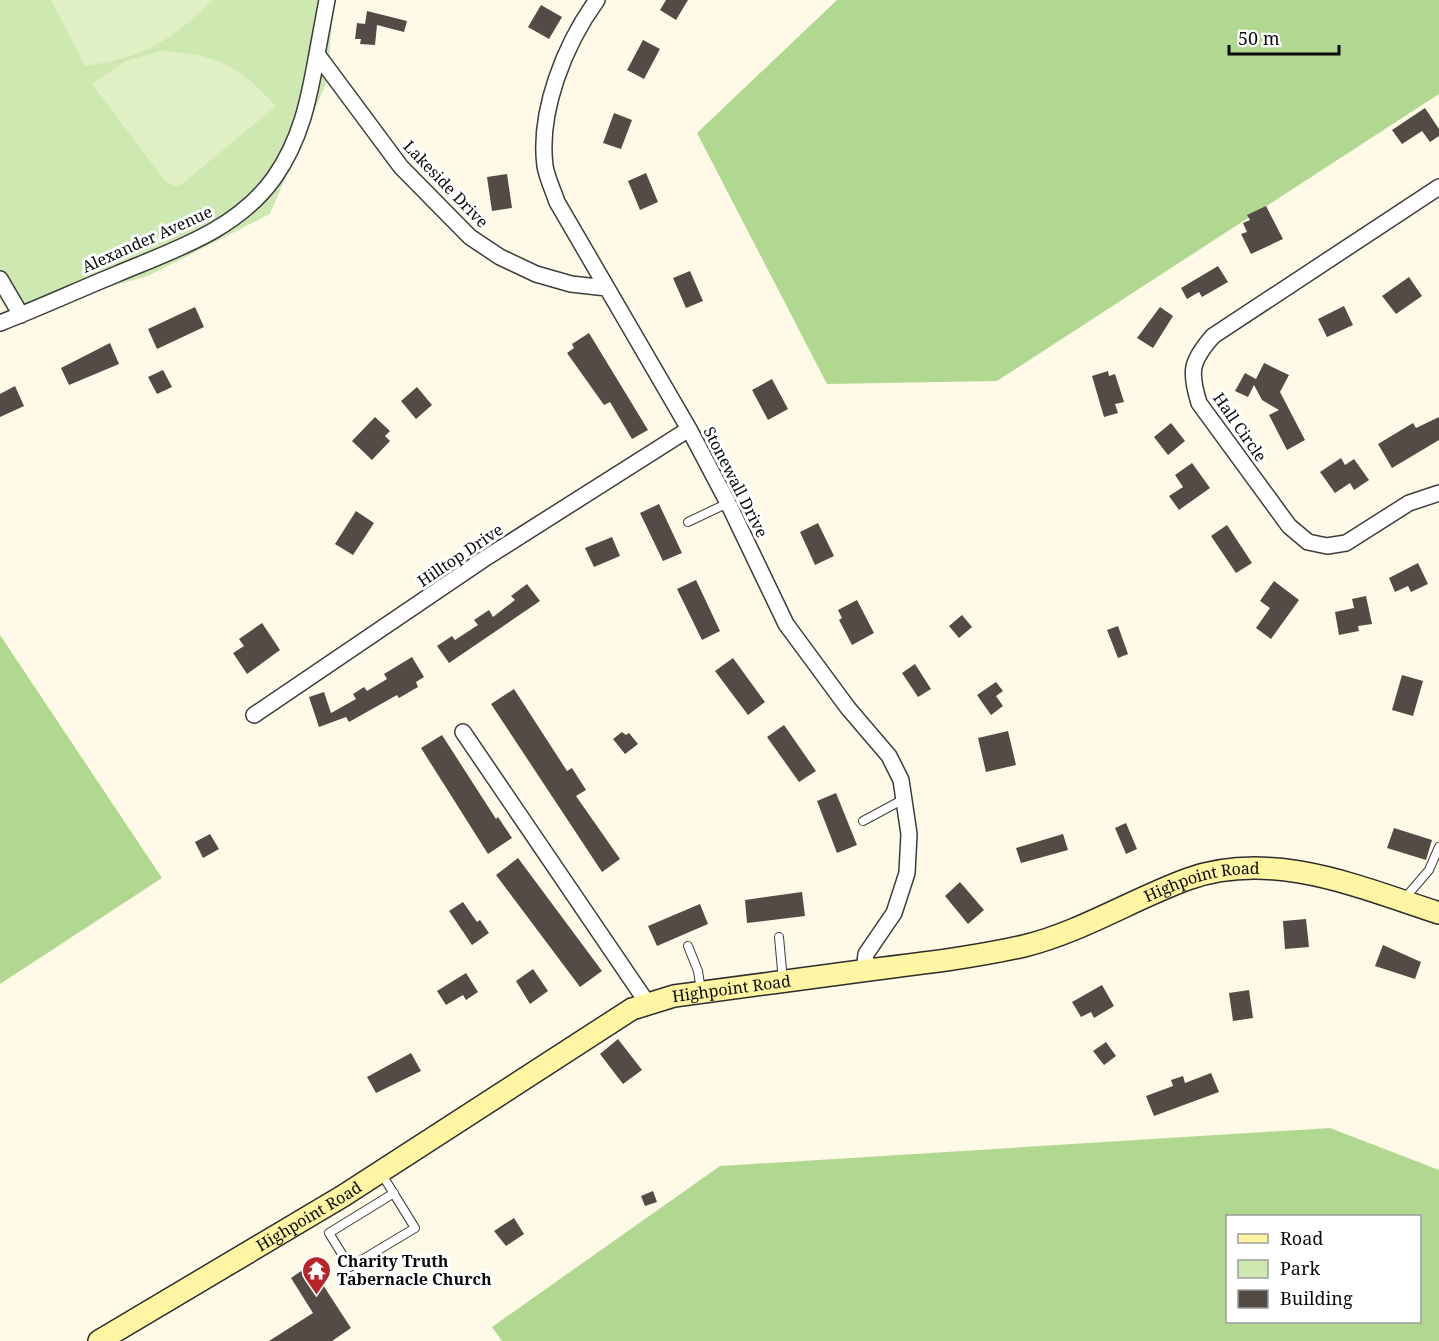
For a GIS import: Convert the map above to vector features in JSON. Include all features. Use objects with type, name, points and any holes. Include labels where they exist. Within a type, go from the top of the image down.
[{"type":"street","points":[[318,54],[327,0]]},
{"type":"street","name":"Stonewall Drive","points":[[597,0],[566,51],[556,81],[543,150],[545,169],[557,202],[689,429],[728,503],[786,624],[848,708],[889,756],[901,780],[909,834],[907,873],[894,913],[866,954],[864,971]]},
{"type":"street","name":"Lakeside Drive","points":[[318,54],[401,167],[470,237],[500,257],[536,274],[571,284],[607,288]]},
{"type":"street","name":"Alexander Avenue","points":[[0,323],[201,238],[246,209],[274,179],[294,144],[307,110],[318,54]]},
{"type":"street","name":"Hall Circle","points":[[1439,187],[1213,336],[1197,355],[1192,379],[1199,403],[1289,526],[1308,542],[1327,546],[1346,543],[1409,503],[1439,493]]},
{"type":"street","points":[[0,279],[21,315]]},
{"type":"street","name":"Hilltop Drive","points":[[254,715],[484,559],[689,429]]},
{"type":"street","points":[[463,732],[648,1004]]},
{"type":"street","name":"Highpoint Road","points":[[107,1339],[380,1172],[632,1009],[674,996],[951,959],[1025,945],[1062,933],[1189,879],[1226,870],[1265,868],[1299,872],[1439,913]]},
{"type":"lane","points":[[688,522],[728,503]]},
{"type":"lane","points":[[863,821],[904,799]]},
{"type":"lane","points":[[1402,901],[1429,870],[1439,848]]},
{"type":"lane","points":[[779,937],[783,982]]},
{"type":"lane","points":[[688,946],[698,971],[701,993]]},
{"type":"lane","points":[[380,1172],[394,1193],[415,1227],[350,1267],[329,1233],[394,1193]]},
{"type":"green space","points":[[0,0],[333,0],[328,79],[270,214],[148,276],[11,314],[0,300]]},
{"type":"green space","points":[[51,0],[213,0],[183,27],[155,45],[124,58],[85,66]]},
{"type":"green space","points":[[837,0],[1439,0],[1439,94],[997,381],[827,384],[697,133]]},
{"type":"green space","points":[[161,51],[197,55],[225,64],[250,81],[276,106],[182,184],[175,186],[166,182],[92,84],[125,61]]},
{"type":"green space","points":[[0,635],[162,878],[0,984]]},
{"type":"green space","points":[[1330,1128],[1439,1170],[1439,1341],[502,1341],[492,1327],[720,1166]]},
{"type":"building","points":[[666,0],[688,0],[676,20],[660,10]]},
{"type":"building","points":[[541,5],[562,17],[549,39],[528,27]]},
{"type":"building","points":[[367,11],[407,21],[404,32],[377,25],[375,45],[360,44],[361,39],[355,39],[357,23],[365,24]]},
{"type":"building","points":[[643,40],[660,49],[644,79],[627,70]]},
{"type":"building","points":[[1425,108],[1439,129],[1439,136],[1430,142],[1422,131],[1402,144],[1392,130]]},
{"type":"building","points":[[614,113],[632,120],[621,149],[603,143]]},
{"type":"building","points":[[646,173],[658,202],[640,210],[628,181]]},
{"type":"building","points":[[507,174],[512,208],[492,211],[487,177]]},
{"type":"building","points":[[1266,206],[1283,239],[1251,254],[1241,234],[1247,232],[1243,223],[1250,220],[1247,215]]},
{"type":"building","points":[[1218,266],[1228,282],[1202,297],[1199,292],[1187,299],[1181,288]]},
{"type":"building","points":[[690,271],[703,301],[686,308],[673,278]]},
{"type":"building","points":[[1409,277],[1422,296],[1396,314],[1382,296]]},
{"type":"building","points":[[1344,306],[1353,325],[1327,337],[1318,319]]},
{"type":"building","points":[[195,307],[204,327],[157,349],[148,329]]},
{"type":"building","points":[[1160,307],[1173,316],[1153,348],[1137,338]]},
{"type":"building","points":[[589,333],[648,430],[632,439],[610,402],[604,405],[567,353],[574,348],[572,344]]},
{"type":"building","points":[[110,343],[119,364],[69,385],[61,368]]},
{"type":"building","points":[[1264,363],[1289,375],[1280,392],[1305,440],[1287,450],[1269,415],[1279,410],[1262,400],[1254,385],[1248,397],[1235,391],[1245,373],[1256,379]]},
{"type":"building","points":[[163,370],[172,387],[157,394],[148,377]]},
{"type":"building","points":[[1108,371],[1109,376],[1115,374],[1124,402],[1115,404],[1118,413],[1104,417],[1092,376]]},
{"type":"building","points":[[772,379],[788,409],[768,420],[752,390]]},
{"type":"building","points":[[15,386],[24,406],[0,417],[0,394]]},
{"type":"building","points":[[417,387],[432,405],[416,419],[401,401]]},
{"type":"building","points":[[375,417],[390,431],[385,436],[390,441],[372,460],[352,441]]},
{"type":"building","points":[[1439,417],[1439,440],[1392,468],[1378,444],[1413,423],[1416,428]]},
{"type":"building","points":[[1171,423],[1185,441],[1168,455],[1154,437]]},
{"type":"building","points":[[1341,458],[1345,465],[1354,459],[1369,480],[1354,490],[1350,483],[1335,493],[1320,472]]},
{"type":"building","points":[[1192,463],[1210,488],[1179,510],[1169,496],[1183,487],[1175,475]]},
{"type":"building","points":[[659,504],[682,553],[663,561],[640,513]]},
{"type":"building","points":[[356,511],[374,523],[353,555],[335,544]]},
{"type":"building","points":[[818,523],[834,556],[815,565],[800,532]]},
{"type":"building","points":[[1227,525],[1252,563],[1236,573],[1211,536]]},
{"type":"building","points":[[612,537],[620,556],[594,567],[585,548]]},
{"type":"building","points":[[1418,563],[1428,584],[1411,592],[1408,586],[1395,592],[1389,578]]},
{"type":"building","points":[[696,580],[720,631],[702,640],[677,589]]},
{"type":"building","points":[[1274,581],[1299,600],[1271,639],[1256,628],[1270,608],[1260,601]]},
{"type":"building","points":[[527,584],[540,601],[449,663],[437,646],[452,636],[455,640],[478,625],[474,620],[489,610],[493,617],[515,600],[511,596]]},
{"type":"building","points":[[1366,596],[1372,624],[1358,626],[1359,631],[1339,635],[1335,612],[1354,608],[1352,599]]},
{"type":"building","points":[[857,600],[874,633],[852,645],[839,620],[842,618],[838,610]]},
{"type":"building","points":[[962,615],[972,627],[959,638],[949,626]]},
{"type":"building","points":[[262,623],[280,650],[247,674],[233,653],[244,646],[239,639]]},
{"type":"building","points":[[1118,626],[1128,654],[1118,658],[1107,630]]},
{"type":"building","points":[[412,657],[424,677],[416,682],[418,687],[399,698],[397,695],[349,722],[346,717],[319,727],[309,697],[324,692],[331,713],[356,699],[353,694],[364,687],[367,691],[387,679],[384,674]]},
{"type":"building","points":[[733,658],[765,702],[748,715],[715,671]]},
{"type":"building","points":[[915,664],[931,689],[918,697],[902,673]]},
{"type":"building","points":[[1402,675],[1423,681],[1413,716],[1392,710]]},
{"type":"building","points":[[996,682],[1003,691],[996,696],[1003,706],[991,715],[977,695]]},
{"type":"building","points":[[514,689],[567,771],[572,768],[586,790],[576,796],[620,859],[602,872],[491,704]]},
{"type":"building","points":[[784,725],[816,771],[799,782],[767,737]]},
{"type":"building","points":[[1008,731],[1016,765],[986,772],[978,738]]},
{"type":"building","points":[[622,732],[626,735],[629,733],[638,744],[625,754],[613,739]]},
{"type":"building","points":[[442,735],[496,819],[498,817],[512,838],[488,854],[421,748]]},
{"type":"building","points":[[836,793],[857,845],[837,853],[817,801]]},
{"type":"building","points":[[1126,823],[1137,849],[1126,854],[1115,828]]},
{"type":"building","points":[[1394,828],[1432,840],[1426,860],[1387,848]]},
{"type":"building","points":[[210,834],[219,849],[203,858],[195,842]]},
{"type":"building","points":[[1063,834],[1068,850],[1021,863],[1016,848]]},
{"type":"building","points":[[518,858],[602,971],[580,987],[496,875]]},
{"type":"building","points":[[960,882],[984,910],[968,924],[945,896]]},
{"type":"building","points":[[802,892],[805,916],[747,923],[745,900]]},
{"type":"building","points":[[463,902],[477,922],[480,920],[489,933],[472,945],[449,911]]},
{"type":"building","points":[[700,904],[708,924],[657,946],[648,926]]},
{"type":"building","points":[[1306,919],[1309,947],[1285,949],[1283,921]]},
{"type":"building","points":[[1383,945],[1421,962],[1415,979],[1375,966]]},
{"type":"building","points":[[533,969],[548,991],[530,1004],[516,981]]},
{"type":"building","points":[[466,973],[478,992],[466,1000],[463,995],[446,1005],[437,991]]},
{"type":"building","points":[[1102,985],[1114,1006],[1094,1018],[1091,1012],[1081,1017],[1072,1002]]},
{"type":"building","points":[[1249,990],[1253,1018],[1233,1021],[1229,993]]},
{"type":"building","points":[[618,1039],[642,1070],[623,1084],[600,1054]]},
{"type":"building","points":[[1106,1042],[1116,1056],[1104,1065],[1093,1051]]},
{"type":"building","points":[[411,1053],[421,1071],[376,1093],[367,1077]]},
{"type":"building","points":[[1211,1073],[1219,1092],[1154,1116],[1146,1096],[1173,1086],[1171,1080],[1183,1076],[1185,1083]]},
{"type":"building","points":[[653,1191],[657,1202],[645,1206],[641,1196]]},
{"type":"building","points":[[514,1218],[524,1234],[506,1246],[494,1231]]},
{"type":"building","name":"Charity Truth Tabernacle Church","points":[[310,1265],[351,1328],[332,1341],[269,1341],[313,1313],[291,1278]]},
{"type":"place","name":"Charity Truth Tabernacle Church","points":[[316,1296]]}]
